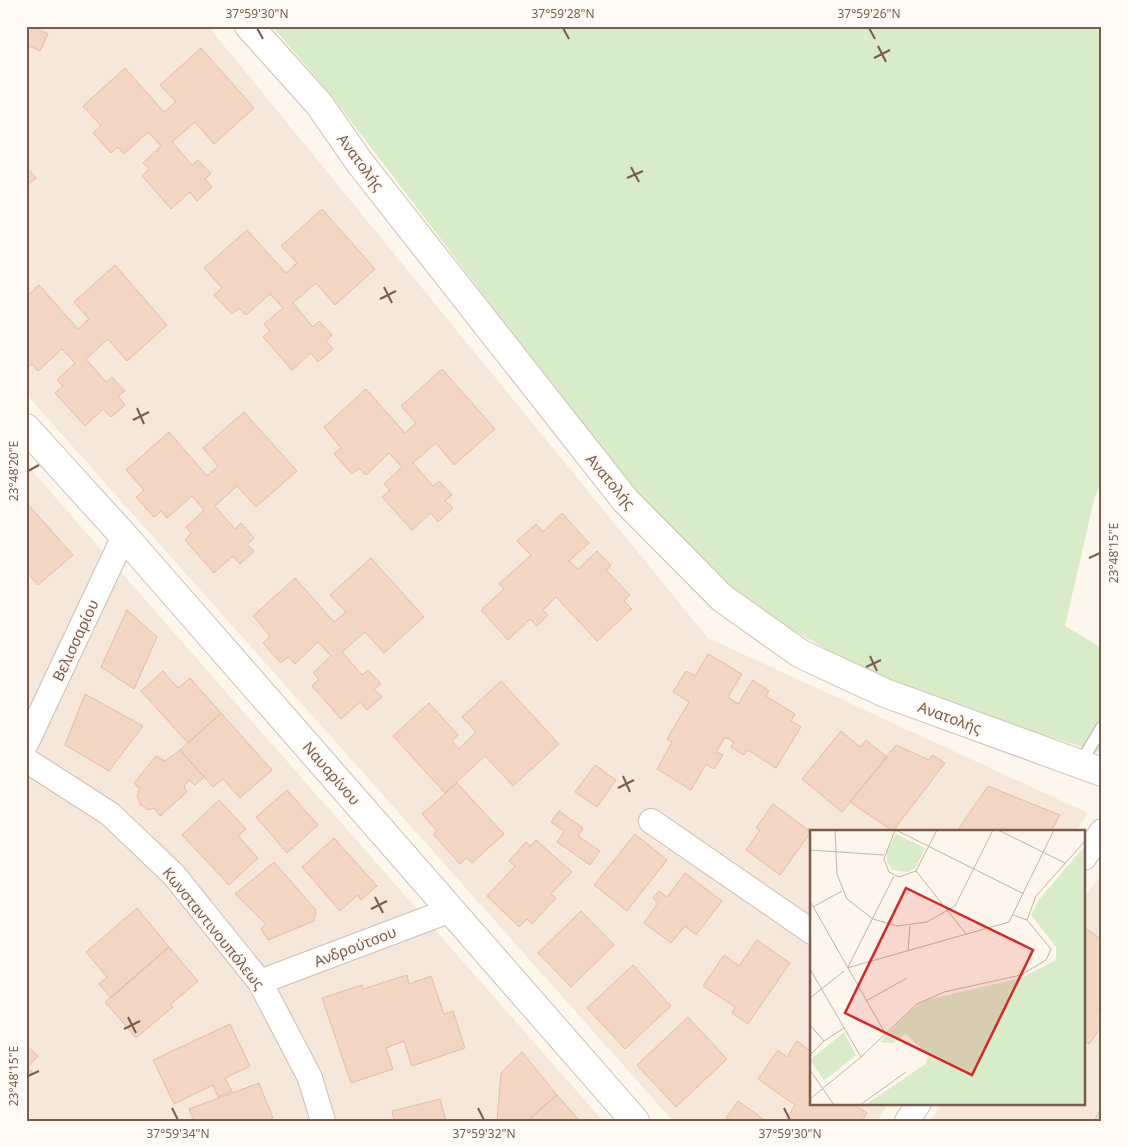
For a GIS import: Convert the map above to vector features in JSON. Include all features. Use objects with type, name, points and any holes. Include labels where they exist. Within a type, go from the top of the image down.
[{"type":"street","name":"Ανατολής","points":[[249,26],[319,104],[360,163],[625,500],[722,598],[801,654],[885,694],[1091,768]]},
{"type":"street","name":"Ναυαρίνου","points":[[26,428],[124,536],[635,1121]]},
{"type":"street","name":"Βελισσαρίου","points":[[26,744],[124,536]]},
{"type":"street","name":"Κωνσταντινουπόλεως","points":[[26,760],[110,814],[174,875],[260,982],[310,1078],[323,1121]]},
{"type":"street","points":[[651,821],[810,931]]},
{"type":"street","points":[[1086,855],[1102,832]]},
{"type":"street","name":"Ανδρούτσου","points":[[260,982],[451,910]]},
{"type":"street","points":[[907,1121],[918,1104]]},
{"type":"lane","points":[[1091,768],[1102,726]]},
{"type":"shaded area","points":[[26,26],[208,26],[708,638],[1088,813],[1077,830],[810,830],[810,1104],[888,1104],[877,1121],[673,1121],[26,394]]},
{"type":"shaded area","points":[[26,464],[603,1121],[26,1121]]},
{"type":"shaded area","points":[[1102,873],[1102,1121],[930,1121],[941,1104],[1086,1104],[1086,895]]},
{"type":"green space","points":[[272,26],[1102,26],[1102,480],[1094,500],[1065,626],[1102,648],[1102,753],[894,688],[746,603],[632,490],[331,95]]},
{"type":"building","points":[[26,26],[39,26],[38,29],[48,34],[40,51],[30,46],[26,54]]},
{"type":"building","points":[[201,48],[254,108],[214,144],[195,122],[172,142],[192,165],[198,160],[211,174],[205,179],[212,187],[197,201],[190,192],[171,209],[142,176],[149,169],[143,163],[161,146],[148,132],[124,154],[118,147],[111,153],[93,133],[101,126],[83,106],[125,68],[164,112],[176,102],[160,85]]},
{"type":"building","points":[[26,167],[36,178],[26,186]]},
{"type":"building","points":[[322,209],[375,269],[335,305],[316,283],[293,303],[313,327],[319,321],[332,335],[326,341],[333,349],[318,362],[311,353],[292,370],[263,337],[270,331],[264,324],[283,308],[270,294],[246,315],[239,308],[232,314],[214,295],[222,288],[204,268],[247,230],[286,273],[297,263],[281,246]]},
{"type":"building","points":[[115,265],[167,325],[127,361],[108,339],[86,359],[106,382],[112,377],[125,391],[118,396],[125,405],[111,417],[103,409],[85,426],[55,393],[63,386],[57,380],[75,363],[62,349],[38,371],[32,364],[26,369],[26,297],[39,285],[78,329],[89,319],[74,302]]},
{"type":"building","points":[[442,369],[495,429],[454,465],[436,443],[413,463],[433,486],[439,481],[452,495],[445,501],[453,508],[438,522],[431,513],[412,530],[382,497],[390,490],[384,484],[402,467],[389,453],[366,475],[359,468],[352,474],[334,454],[341,448],[324,427],[366,389],[405,433],[416,423],[401,406]]},
{"type":"building","points":[[244,412],[297,471],[256,507],[237,486],[215,506],[235,529],[241,523],[254,538],[247,544],[254,551],[240,564],[233,556],[214,573],[185,540],[191,533],[186,527],[204,510],[192,496],[167,518],[161,511],[154,517],[136,497],[144,490],[126,470],[169,432],[207,476],[218,466],[203,448]]},
{"type":"building","points":[[26,502],[73,555],[38,585],[26,571]]},
{"type":"building","points":[[562,513],[589,543],[569,561],[578,569],[597,551],[611,566],[606,570],[630,595],[624,601],[632,609],[597,641],[556,597],[543,610],[548,615],[537,626],[530,619],[508,640],[481,610],[504,589],[499,584],[531,555],[517,541],[536,524],[543,532]]},
{"type":"building","points":[[371,558],[424,617],[384,653],[365,632],[342,652],[362,675],[368,670],[381,684],[374,689],[382,697],[367,710],[360,702],[341,719],[312,686],[319,679],[313,673],[331,656],[318,642],[295,664],[288,657],[281,663],[263,643],[270,636],[253,616],[295,578],[334,622],[346,612],[330,595]]},
{"type":"building","points":[[127,610],[157,637],[134,689],[101,667]]},
{"type":"building","points":[[708,654],[742,674],[728,697],[738,704],[753,680],[769,691],[766,696],[795,714],[791,721],[801,727],[776,768],[748,750],[744,755],[731,747],[734,742],[725,737],[716,752],[723,755],[714,769],[706,764],[691,790],[657,769],[672,742],[667,739],[689,702],[673,692],[686,671],[695,676]]},
{"type":"building","points":[[163,671],[178,688],[190,678],[221,713],[188,743],[141,691]]},
{"type":"building","points":[[501,681],[559,744],[513,786],[485,756],[445,793],[393,736],[429,703],[458,735],[452,741],[459,749],[476,732],[462,717]]},
{"type":"building","points":[[85,694],[143,726],[109,771],[65,745]]},
{"type":"building","points":[[221,713],[272,770],[240,798],[223,779],[213,787],[180,750]]},
{"type":"building","points":[[841,731],[860,747],[866,740],[887,757],[842,812],[802,779]]},
{"type":"building","points":[[896,745],[929,760],[932,755],[945,763],[894,830],[850,802]]},
{"type":"building","points":[[180,750],[204,777],[195,785],[189,780],[184,786],[187,792],[160,816],[154,808],[148,810],[140,804],[137,795],[140,789],[134,783],[156,756],[165,761]]},
{"type":"building","points":[[595,765],[616,780],[597,807],[575,792]]},
{"type":"building","points":[[457,783],[504,834],[472,863],[466,858],[460,864],[433,834],[437,831],[422,814]]},
{"type":"building","points":[[988,786],[1060,815],[1052,830],[958,830]]},
{"type":"building","points":[[287,790],[318,825],[287,853],[256,817]]},
{"type":"building","points":[[219,800],[246,829],[238,836],[258,858],[229,885],[182,835]]},
{"type":"building","points":[[773,804],[810,831],[810,833],[780,875],[746,850],[760,830],[756,828]]},
{"type":"building","points":[[559,811],[583,828],[578,836],[600,851],[590,865],[557,842],[564,831],[551,822]]},
{"type":"building","points":[[635,834],[667,860],[627,911],[594,885]]},
{"type":"building","points":[[334,838],[377,886],[361,900],[358,895],[340,911],[302,867]]},
{"type":"building","points":[[536,840],[572,872],[551,894],[556,898],[532,924],[527,919],[519,927],[487,896],[515,866],[509,861],[526,842],[530,846]]},
{"type":"building","points":[[274,862],[316,910],[314,921],[268,940],[261,929],[266,924],[235,894]]},
{"type":"building","points":[[685,873],[722,901],[696,935],[685,926],[671,943],[644,923],[658,903],[653,898],[659,891],[667,897]]},
{"type":"building","points":[[137,908],[169,947],[111,998],[99,984],[107,977],[86,952]]},
{"type":"building","points":[[581,911],[614,945],[571,987],[538,953]]},
{"type":"building","points":[[1087,929],[1102,940],[1102,1003],[1098,1009],[1102,1012],[1102,1026],[1089,1044],[1086,1042]]},
{"type":"building","points":[[757,940],[790,963],[748,1024],[732,1013],[735,1007],[703,986],[724,955],[739,966]]},
{"type":"building","points":[[169,947],[198,981],[170,1005],[173,1007],[136,1038],[105,1002]]},
{"type":"building","points":[[633,965],[671,1006],[625,1049],[587,1008]]},
{"type":"building","points":[[407,975],[409,984],[431,976],[444,1014],[453,1011],[465,1048],[412,1066],[404,1041],[386,1048],[393,1069],[351,1083],[322,998],[362,985],[363,989]]},
{"type":"building","points":[[688,1017],[727,1059],[676,1107],[637,1065]]},
{"type":"building","points":[[230,1024],[250,1066],[225,1078],[232,1091],[218,1097],[213,1085],[174,1104],[153,1060]]},
{"type":"building","points":[[797,1041],[810,1051],[810,1104],[854,1104],[867,1113],[861,1121],[785,1121],[795,1105],[758,1079],[778,1050],[787,1057]]},
{"type":"building","points":[[26,1045],[38,1056],[27,1068],[32,1072],[26,1078]]},
{"type":"building","points":[[522,1052],[557,1095],[527,1121],[497,1121],[501,1073]]},
{"type":"building","points":[[259,1083],[273,1118],[266,1121],[194,1121],[189,1109]]},
{"type":"building","points":[[557,1095],[580,1121],[527,1121]]},
{"type":"building","points":[[440,1099],[446,1121],[388,1121],[394,1119],[392,1111]]},
{"type":"building","points":[[738,1101],[766,1121],[730,1121],[726,1118]]},
{"type":"building","points":[[1100,1110],[1102,1121],[1094,1121]]}]
